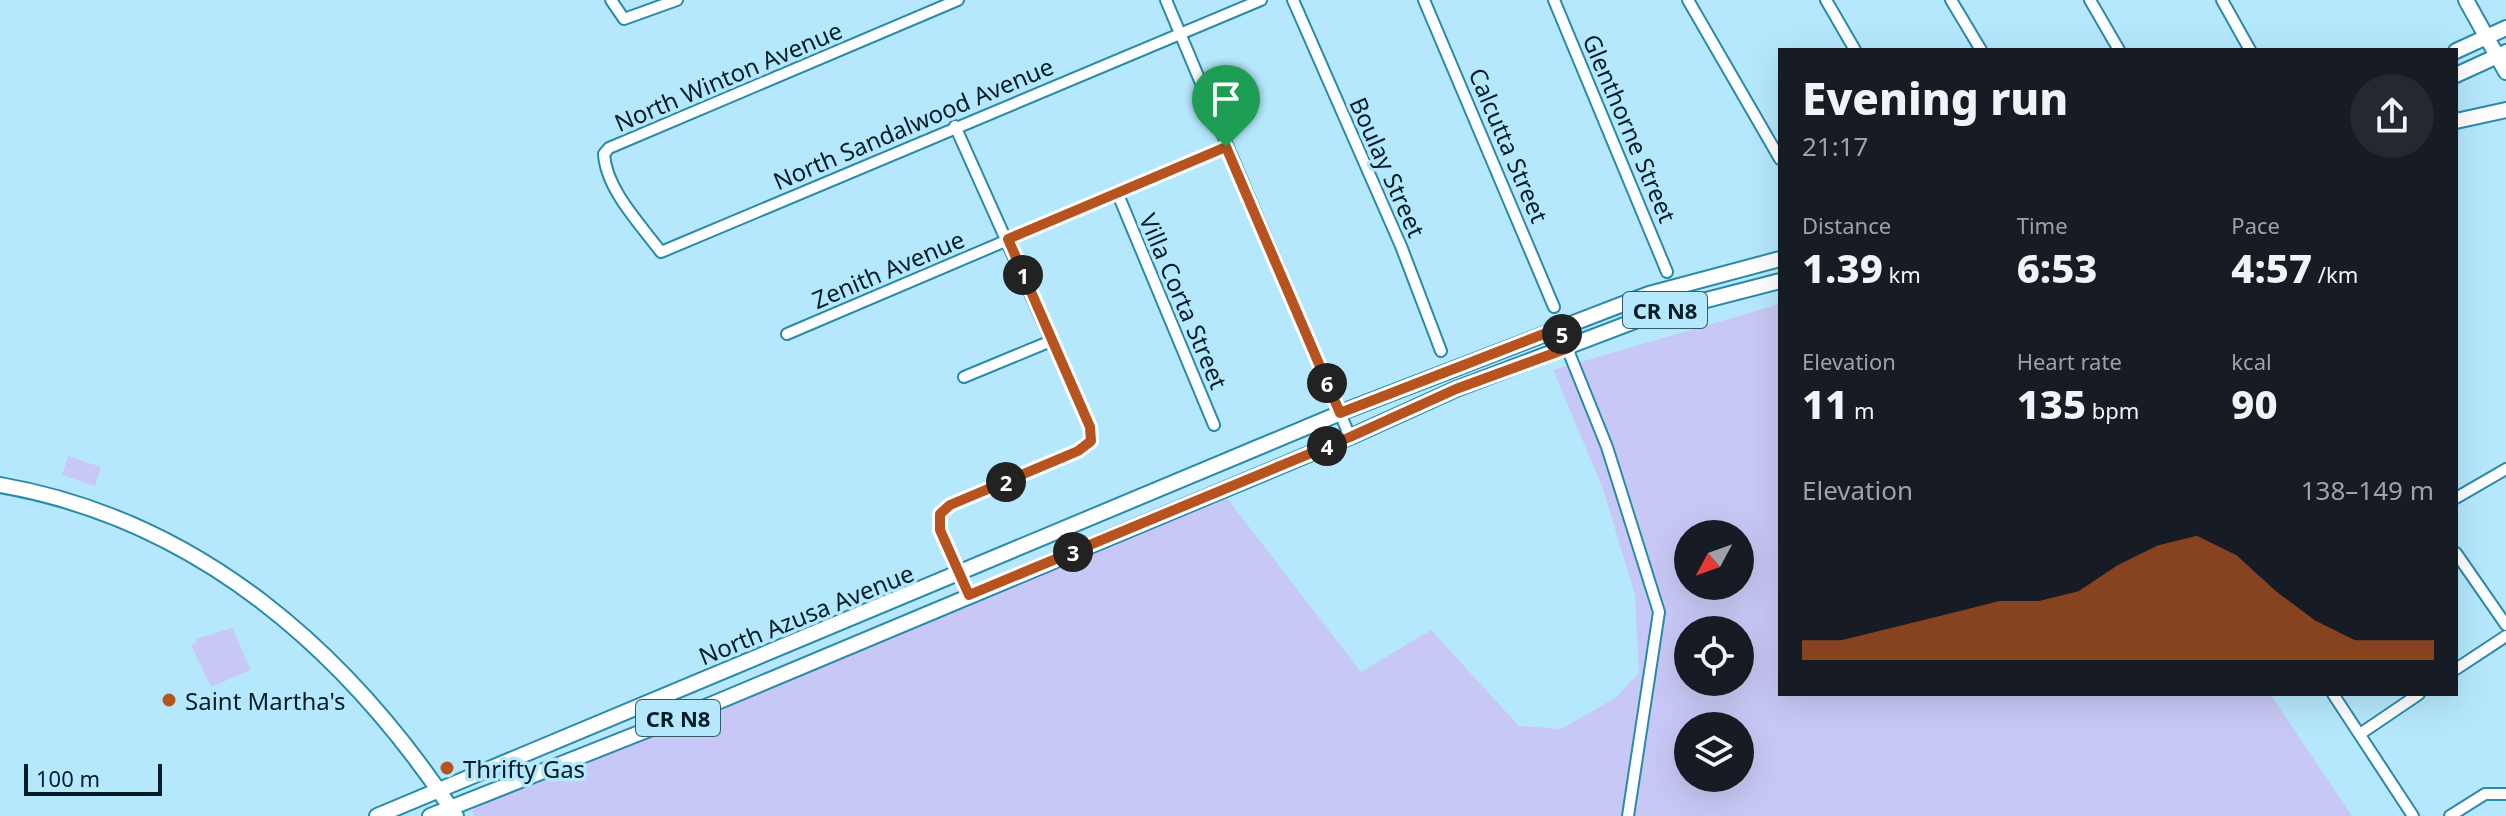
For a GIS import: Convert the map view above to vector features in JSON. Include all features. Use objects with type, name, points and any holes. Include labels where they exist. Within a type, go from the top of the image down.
[{"type":"main road","points":[[2466,0],[2502,53],[2506,72]]},
{"type":"main road","points":[[2458,50],[2506,28]]},
{"type":"main road","points":[[2458,74],[2502,53]]},
{"type":"main road","points":[[2458,121],[2506,110]]},
{"type":"main road","name":"CR N8","points":[[1340,413],[1649,294],[1778,260]]},
{"type":"main road","name":"CR N8","points":[[1350,437],[1456,389],[1656,313],[1778,282]]},
{"type":"main road","name":"North Azusa Avenue","points":[[377,816],[1340,413]]},
{"type":"main road","name":"North Azusa Avenue","points":[[430,816],[453,812],[1350,437]]},
{"type":"main road","points":[[1235,485],[1240,468],[1265,445]]},
{"type":"main road","points":[[0,485],[55,499],[138,529],[209,564],[295,626],[374,704],[453,812]]},
{"type":"street","points":[[611,0],[624,19],[677,0]]},
{"type":"street","name":"North Winton Avenue","points":[[661,252],[627,206],[605,165],[604,154],[609,148],[958,0]]},
{"type":"street","points":[[1166,0],[1350,437]]},
{"type":"street","name":"North Sandalwood Avenue","points":[[661,252],[1261,0]]},
{"type":"street","name":"Boulay Street","points":[[1293,0],[1401,246],[1441,351]]},
{"type":"street","name":"Calcutta Street","points":[[1424,0],[1554,307]]},
{"type":"street","name":"Glenthorne Street","points":[[1554,0],[1667,272]]},
{"type":"street","points":[[1688,0],[1778,156]]},
{"type":"street","points":[[1826,0],[1854,48]]},
{"type":"street","points":[[1951,0],[1980,48]]},
{"type":"street","points":[[2090,0],[2118,48]]},
{"type":"street","points":[[2222,0],[2249,48]]},
{"type":"street","points":[[955,126],[1090,427],[1091,441],[1078,451],[950,505],[940,514],[940,530],[969,595]]},
{"type":"street","name":"Zenith Avenue","points":[[787,334],[1226,147]]},
{"type":"street","name":"Villa Corta Street","points":[[1117,192],[1214,425]]},
{"type":"street","points":[[1559,328],[1607,447],[1659,612],[1628,816]]},
{"type":"street","points":[[964,377],[1051,341]]},
{"type":"street","points":[[2458,497],[2506,469]]},
{"type":"street","points":[[2458,556],[2506,625]]},
{"type":"street","points":[[2458,668],[2506,636]]},
{"type":"street","points":[[2334,696],[2413,816]]},
{"type":"street","points":[[2360,734],[2416,696]]},
{"type":"street","points":[[2450,816],[2485,794],[2506,794]]},
{"type":"shaded area","points":[[1778,305],[1778,696],[2271,696],[2352,816],[474,816],[472,811],[481,804],[1226,497],[1361,672],[1431,630],[1519,726],[1561,729],[1615,698],[1639,673],[1635,595],[1603,489],[1553,370]]},
{"type":"shaded area","points":[[68,456],[101,467],[95,486],[62,475]]},
{"type":"shaded area","points":[[232,628],[251,670],[211,687],[191,645],[197,642],[196,639]]},
{"type":"place","name":"Saint Martha's","points":[[169,700]]},
{"type":"place","name":"Thrifty Gas","points":[[447,768]]},
{"type":"route","points":[[1226,147],[1340,413],[1559,328],[1568,348],[1456,389],[1350,437],[969,595],[940,530],[940,514],[950,505],[1078,451],[1091,441],[1090,427],[1008,239],[1226,147]]}]
